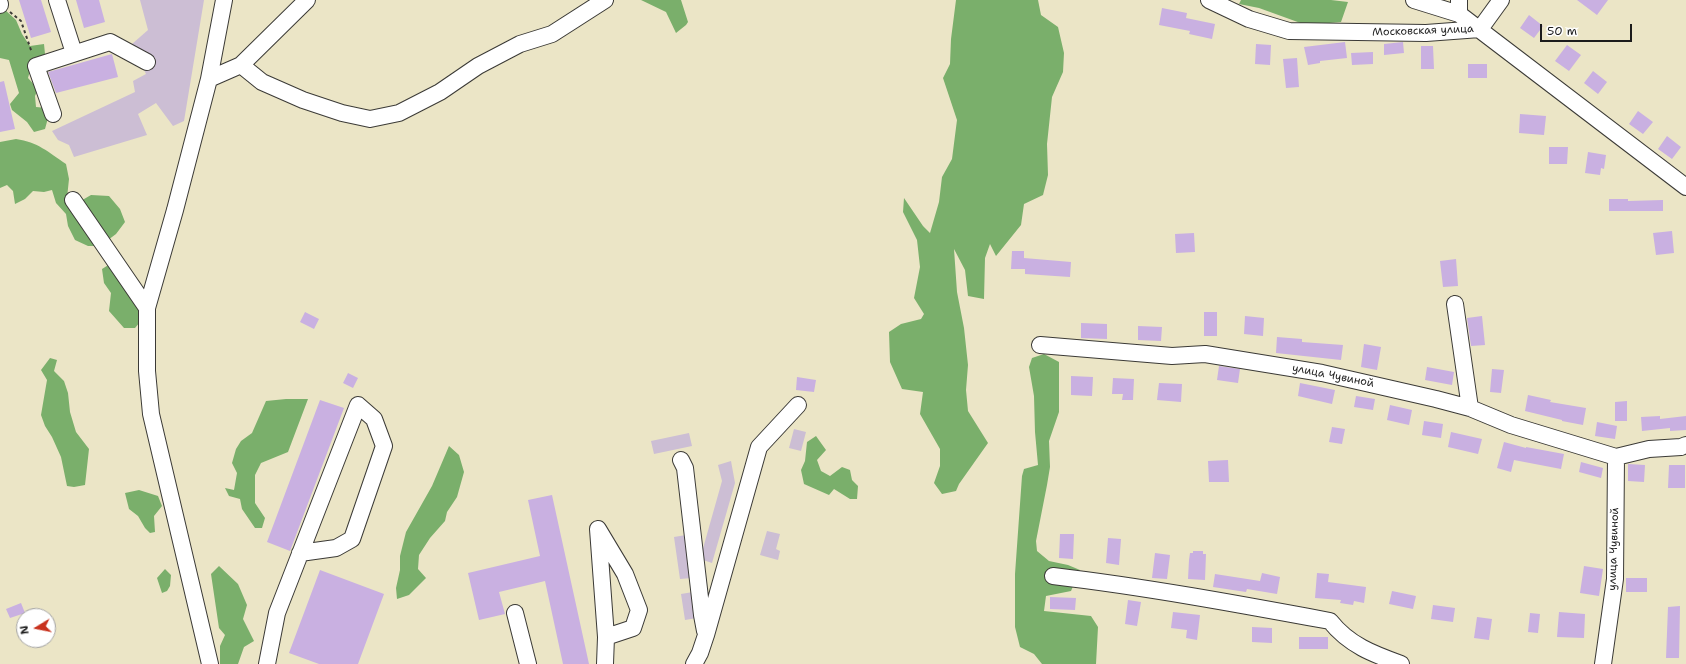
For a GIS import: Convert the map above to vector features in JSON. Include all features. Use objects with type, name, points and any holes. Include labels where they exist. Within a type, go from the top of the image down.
[{"type":"street","points":[[57,0],[74,53]]},
{"type":"street","points":[[210,664],[151,414],[147,371],[147,308],[175,210],[209,79],[224,0]]},
{"type":"street","points":[[209,79],[241,65],[307,0]]},
{"type":"street","points":[[241,65],[262,82],[303,100],[342,113],[370,119],[399,113],[440,92],[478,66],[520,44],[552,34],[605,0]]},
{"type":"street","name":"Московская улица","points":[[1209,0],[1249,19],[1289,31],[1426,33],[1480,29],[1686,187]]},
{"type":"street","points":[[1414,0],[1459,7],[1480,29],[1501,0]]},
{"type":"street","points":[[53,114],[36,66],[110,42],[147,62]]},
{"type":"street","points":[[73,200],[147,308]]},
{"type":"street","points":[[1455,304],[1470,408]]},
{"type":"street","name":"улица Чувиной","points":[[1040,344],[1172,356],[1205,354],[1322,373],[1436,398],[1470,408],[1511,424],[1616,457],[1616,579],[1603,664]]},
{"type":"street","points":[[267,664],[277,614],[300,554],[358,405],[374,419],[384,446],[352,539],[336,548],[300,554]]},
{"type":"street","points":[[694,664],[700,653],[706,635],[759,447],[798,405]]},
{"type":"street","points":[[1616,457],[1649,449],[1681,447],[1686,445]]},
{"type":"street","points":[[681,460],[685,468],[702,615],[706,635]]},
{"type":"street","points":[[605,664],[606,637],[598,529],[625,574],[639,610],[633,628],[606,637]]},
{"type":"street","points":[[1053,576],[1228,602],[1330,621],[1338,631],[1369,653],[1401,664]]},
{"type":"street","points":[[515,613],[528,664]]},
{"type":"path","points":[[0,4],[21,21],[36,66]]},
{"type":"shaded area","points":[[140,0],[204,0],[184,121],[173,126],[156,103],[138,114],[147,135],[74,157],[69,145],[58,140],[52,131],[135,92],[133,81],[146,74],[132,44],[148,30]]},
{"type":"shaded area","points":[[794,429],[806,432],[801,451],[789,448]]},
{"type":"shaded area","points":[[689,433],[692,446],[654,454],[651,441]]},
{"type":"shaded area","points":[[731,461],[735,483],[712,563],[700,559],[722,481],[718,465]]},
{"type":"shaded area","points":[[767,531],[780,534],[776,549],[780,551],[778,560],[760,555]]},
{"type":"shaded area","points":[[686,535],[692,578],[680,579],[674,537]]},
{"type":"shaded area","points":[[693,592],[697,618],[685,620],[681,594]]},
{"type":"green space","points":[[641,0],[681,0],[688,22],[676,33],[666,12]]},
{"type":"green space","points":[[956,0],[1038,0],[1041,15],[1058,27],[1064,53],[1063,72],[1052,97],[1047,144],[1048,175],[1043,195],[1024,204],[1021,225],[996,256],[990,244],[985,258],[984,299],[968,296],[965,270],[954,249],[957,292],[964,328],[968,365],[966,390],[968,411],[988,443],[959,484],[956,491],[942,494],[934,483],[940,466],[940,449],[920,414],[923,392],[902,389],[890,362],[889,332],[901,324],[921,319],[924,314],[914,298],[920,267],[917,240],[903,212],[904,198],[923,226],[930,233],[939,202],[942,177],[952,159],[957,120],[943,78],[950,64],[951,39]]},
{"type":"green space","points":[[1241,0],[1331,0],[1348,2],[1341,22],[1306,25],[1259,8],[1239,4]]},
{"type":"green space","points":[[4,9],[16,20],[22,34],[30,46],[44,44],[45,54],[31,67],[28,78],[38,89],[35,96],[36,107],[47,108],[48,118],[45,129],[34,132],[27,122],[12,110],[10,104],[19,93],[9,60],[0,58],[0,10]]},
{"type":"green space","points":[[16,139],[31,142],[37,145],[66,164],[69,179],[67,198],[72,206],[91,195],[109,196],[120,209],[125,222],[116,234],[100,246],[88,246],[75,240],[68,226],[66,214],[56,203],[52,190],[44,192],[33,191],[25,199],[15,204],[13,191],[7,185],[0,188],[0,142]]},
{"type":"green space","points":[[110,264],[141,296],[140,322],[135,328],[124,328],[109,311],[111,293],[104,283],[102,269]]},
{"type":"green space","points":[[1044,354],[1059,362],[1059,412],[1049,441],[1050,467],[1036,541],[1037,551],[1049,561],[1068,565],[1080,570],[1071,591],[1046,596],[1044,611],[1091,616],[1098,627],[1096,664],[1042,664],[1034,654],[1020,647],[1015,627],[1015,574],[1022,476],[1024,469],[1038,465],[1034,396],[1029,367],[1032,358]]},
{"type":"green space","points":[[50,358],[57,360],[54,371],[64,381],[68,393],[70,412],[76,432],[89,449],[85,485],[74,487],[67,486],[61,457],[41,415],[47,380],[41,370]]},
{"type":"green space","points":[[308,399],[288,452],[261,463],[255,475],[255,503],[265,518],[262,528],[255,528],[242,509],[240,499],[229,496],[225,488],[234,490],[237,473],[232,463],[236,449],[241,441],[252,433],[266,401]]},
{"type":"green space","points":[[816,436],[826,450],[817,460],[821,471],[830,476],[842,467],[850,470],[852,480],[858,486],[857,499],[850,499],[834,489],[829,495],[804,484],[801,470],[805,461],[807,442]]},
{"type":"green space","points":[[449,446],[459,455],[464,472],[457,497],[447,512],[445,521],[430,538],[419,555],[418,569],[426,578],[409,595],[397,599],[396,588],[400,570],[400,556],[406,532],[432,486]]},
{"type":"green space","points":[[139,490],[158,496],[162,506],[154,516],[155,532],[150,533],[145,528],[138,516],[129,509],[125,493]]},
{"type":"green space","points":[[219,566],[238,584],[247,605],[243,619],[254,641],[244,647],[238,664],[220,664],[220,646],[225,635],[219,628],[211,574]]},
{"type":"green space","points":[[165,569],[171,575],[170,586],[167,591],[162,593],[157,578]]},
{"type":"building","points":[[19,0],[41,0],[51,32],[31,38]]},
{"type":"building","points":[[76,0],[99,0],[105,22],[84,28]]},
{"type":"building","points":[[1577,0],[1608,0],[1597,15]]},
{"type":"building","points":[[1162,8],[1187,13],[1186,18],[1215,24],[1212,39],[1189,34],[1190,31],[1159,25]]},
{"type":"building","points":[[1529,15],[1543,26],[1534,38],[1520,28]]},
{"type":"building","points":[[1345,42],[1347,58],[1320,61],[1320,63],[1308,65],[1304,47]]},
{"type":"building","points":[[1403,42],[1404,53],[1384,55],[1384,44]]},
{"type":"building","points":[[1256,44],[1271,45],[1270,65],[1255,64]]},
{"type":"building","points":[[1567,45],[1581,55],[1569,71],[1555,61]]},
{"type":"building","points":[[1421,46],[1433,46],[1434,69],[1421,69]]},
{"type":"building","points":[[1373,52],[1373,64],[1352,65],[1351,53]]},
{"type":"building","points":[[112,54],[118,77],[56,93],[48,72]]},
{"type":"building","points":[[1297,58],[1299,87],[1286,88],[1283,59]]},
{"type":"building","points":[[1468,64],[1487,64],[1487,78],[1468,78]]},
{"type":"building","points":[[1593,71],[1607,82],[1598,94],[1584,83]]},
{"type":"building","points":[[4,81],[15,129],[0,132],[0,82]]},
{"type":"building","points":[[1638,111],[1653,122],[1643,134],[1629,124]]},
{"type":"building","points":[[1520,114],[1546,116],[1544,135],[1519,133]]},
{"type":"building","points":[[1667,136],[1681,147],[1672,159],[1658,149]]},
{"type":"building","points":[[1549,147],[1568,147],[1567,164],[1549,164]]},
{"type":"building","points":[[1588,152],[1606,155],[1604,169],[1601,168],[1600,175],[1585,173]]},
{"type":"building","points":[[1609,199],[1628,199],[1628,201],[1663,200],[1663,211],[1609,211]]},
{"type":"building","points":[[1672,231],[1674,253],[1656,255],[1653,233]]},
{"type":"building","points":[[1194,233],[1195,252],[1176,253],[1175,234]]},
{"type":"building","points":[[1012,251],[1024,251],[1024,258],[1071,262],[1070,277],[1025,274],[1025,269],[1011,269]]},
{"type":"building","points":[[1456,259],[1458,286],[1443,287],[1440,261]]},
{"type":"building","points":[[305,312],[319,319],[314,329],[300,322]]},
{"type":"building","points":[[1204,312],[1217,312],[1217,336],[1204,336]]},
{"type":"building","points":[[1245,316],[1264,318],[1263,336],[1244,334]]},
{"type":"building","points":[[1482,316],[1485,345],[1471,346],[1467,318]]},
{"type":"building","points":[[1081,323],[1107,324],[1107,339],[1081,338]]},
{"type":"building","points":[[1138,326],[1162,327],[1161,341],[1138,340]]},
{"type":"building","points":[[1277,337],[1302,339],[1302,342],[1343,345],[1341,360],[1276,353]]},
{"type":"building","points":[[1364,344],[1381,347],[1377,370],[1361,367]]},
{"type":"building","points":[[1219,366],[1240,369],[1238,383],[1217,380]]},
{"type":"building","points":[[1427,367],[1454,372],[1452,385],[1425,380]]},
{"type":"building","points":[[1492,369],[1504,370],[1501,393],[1490,392]]},
{"type":"building","points":[[348,373],[358,378],[353,388],[343,383]]},
{"type":"building","points":[[1071,376],[1093,377],[1092,396],[1071,395]]},
{"type":"building","points":[[797,377],[816,380],[814,392],[796,390]]},
{"type":"building","points":[[1113,378],[1134,379],[1133,400],[1122,400],[1123,394],[1112,394]]},
{"type":"building","points":[[1159,383],[1182,384],[1181,402],[1157,400]]},
{"type":"building","points":[[1300,383],[1335,390],[1332,404],[1298,396]]},
{"type":"building","points":[[1528,395],[1551,400],[1550,402],[1586,408],[1583,425],[1525,411]]},
{"type":"building","points":[[1356,396],[1375,399],[1373,410],[1354,407]]},
{"type":"building","points":[[320,400],[344,408],[290,551],[267,542]]},
{"type":"building","points":[[1627,401],[1627,421],[1615,421],[1615,402]]},
{"type":"building","points":[[1390,405],[1412,410],[1409,425],[1387,420]]},
{"type":"building","points":[[1660,416],[1660,419],[1686,416],[1686,430],[1670,431],[1670,428],[1642,431],[1641,417]]},
{"type":"building","points":[[1424,421],[1443,424],[1441,438],[1422,435]]},
{"type":"building","points":[[1597,422],[1617,426],[1615,439],[1595,436]]},
{"type":"building","points":[[1332,427],[1345,429],[1342,444],[1329,442]]},
{"type":"building","points":[[1451,432],[1482,439],[1478,454],[1448,447]]},
{"type":"building","points":[[1504,442],[1526,448],[1564,454],[1561,469],[1514,460],[1511,472],[1497,468]]},
{"type":"building","points":[[1228,460],[1229,482],[1209,482],[1208,461]]},
{"type":"building","points":[[1581,462],[1603,468],[1601,478],[1579,472]]},
{"type":"building","points":[[1628,464],[1645,465],[1644,482],[1628,481]]},
{"type":"building","points":[[1669,465],[1685,465],[1685,488],[1668,488]]},
{"type":"building","points":[[552,495],[589,664],[563,664],[545,581],[499,592],[505,614],[479,620],[468,573],[540,556],[528,500]]},
{"type":"building","points":[[1060,534],[1074,534],[1073,559],[1059,558]]},
{"type":"building","points":[[1108,538],[1121,539],[1119,565],[1106,563]]},
{"type":"building","points":[[1193,551],[1203,551],[1203,554],[1206,554],[1205,580],[1188,579],[1190,553],[1193,553]]},
{"type":"building","points":[[1155,553],[1170,555],[1167,579],[1152,578]]},
{"type":"building","points":[[1584,566],[1603,569],[1599,596],[1580,593]]},
{"type":"building","points":[[320,570],[384,594],[358,664],[319,664],[289,653]]},
{"type":"building","points":[[1262,573],[1280,577],[1277,594],[1247,589],[1246,592],[1213,587],[1215,574],[1260,581]]},
{"type":"building","points":[[1317,573],[1329,574],[1328,582],[1366,587],[1364,603],[1354,601],[1353,605],[1340,603],[1341,600],[1315,598]]},
{"type":"building","points":[[1626,578],[1647,578],[1647,592],[1626,592]]},
{"type":"building","points":[[1392,591],[1416,596],[1413,609],[1389,604]]},
{"type":"building","points":[[1050,597],[1076,598],[1075,610],[1050,609]]},
{"type":"building","points":[[1128,600],[1141,602],[1137,626],[1125,624]]},
{"type":"building","points":[[21,603],[23,608],[16,608],[16,616],[10,618],[6,609]]},
{"type":"building","points":[[1433,605],[1455,608],[1453,622],[1431,619]]},
{"type":"building","points":[[1680,606],[1679,658],[1666,658],[1668,607]]},
{"type":"building","points":[[1173,612],[1200,615],[1197,640],[1186,638],[1187,630],[1171,628]]},
{"type":"building","points":[[1559,612],[1585,614],[1584,638],[1557,637]]},
{"type":"building","points":[[1530,613],[1540,614],[1538,633],[1528,632]]},
{"type":"building","points":[[1477,617],[1492,619],[1489,640],[1474,638]]},
{"type":"building","points":[[1252,627],[1272,628],[1272,643],[1252,642]]},
{"type":"building","points":[[1299,637],[1328,637],[1328,649],[1299,649]]}]
